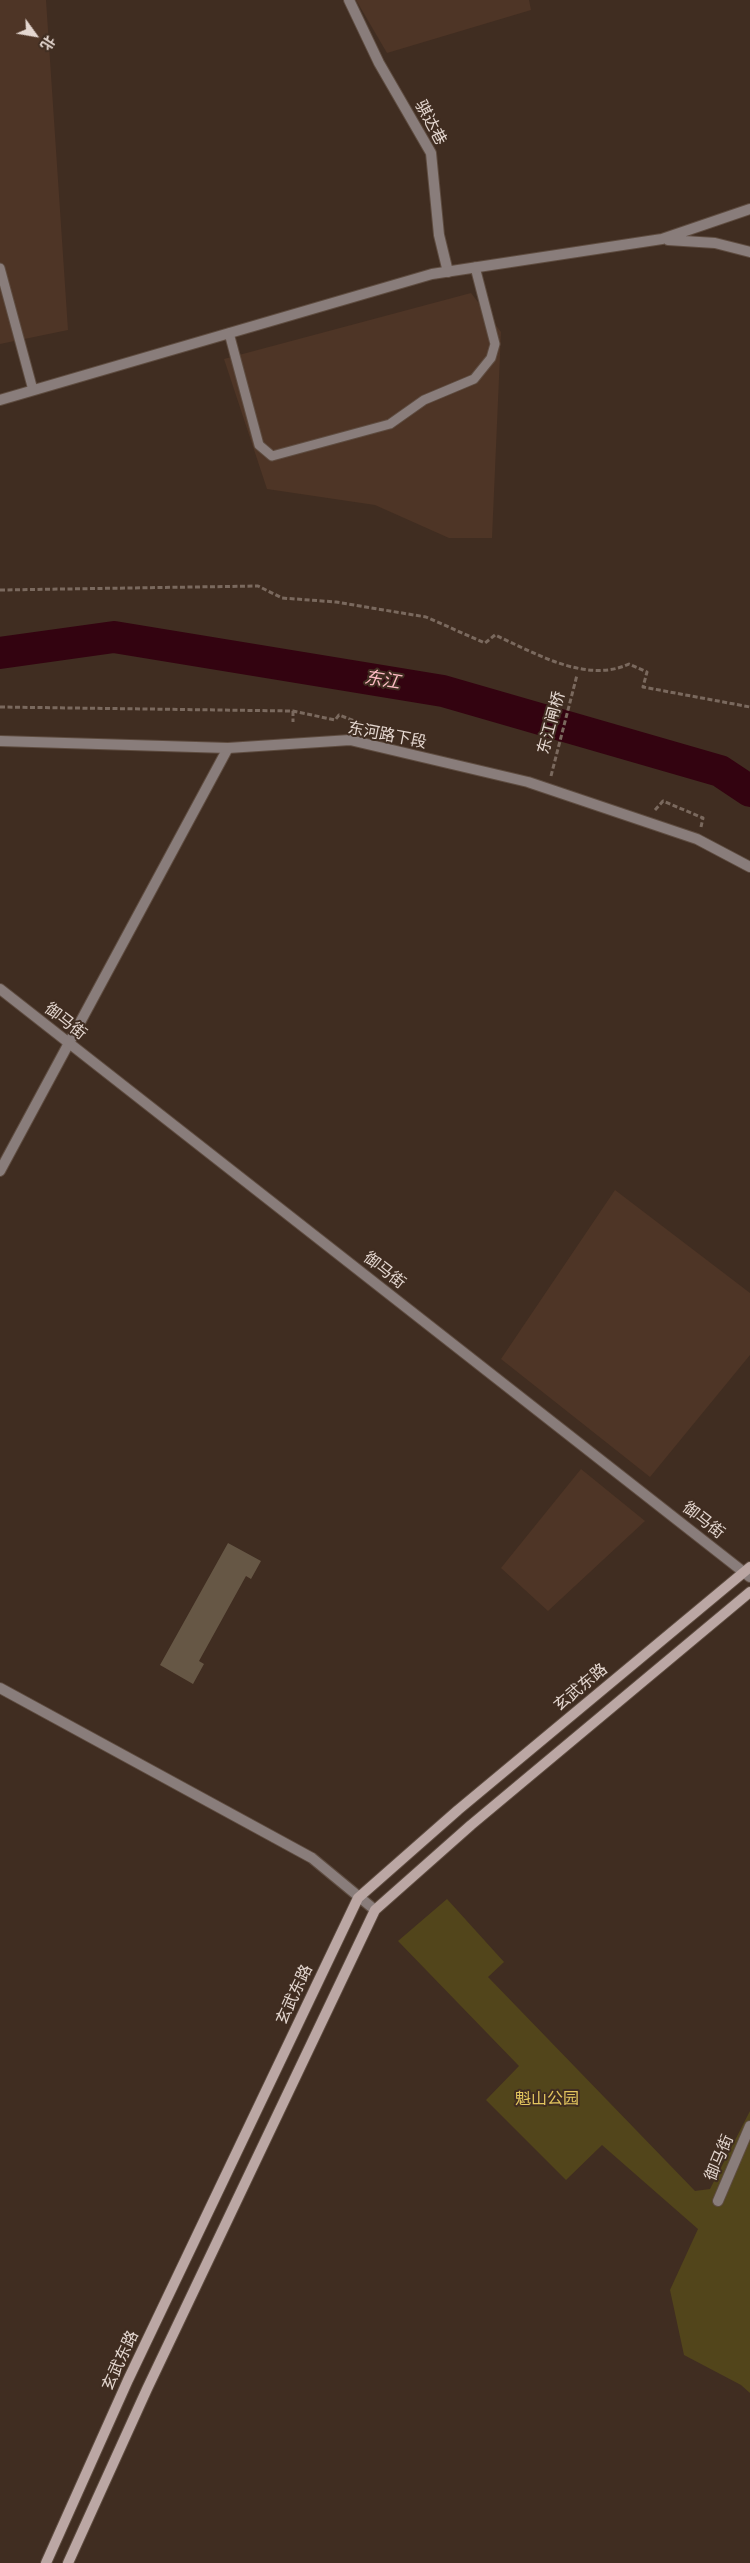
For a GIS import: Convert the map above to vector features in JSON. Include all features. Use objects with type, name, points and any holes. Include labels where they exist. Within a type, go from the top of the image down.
[{"type":"main road","name":"玄武东路","points":[[46,2563],[128,2380],[358,1898],[458,1810],[748,1572]]},
{"type":"main road","points":[[68,2563],[147,2388],[375,1910],[478,1819],[750,1592]]},
{"type":"street","name":"骐达巷","points":[[349,0],[379,63],[431,153],[439,235],[448,272]]},
{"type":"street","points":[[0,400],[229,333],[448,272],[662,239],[750,209]]},
{"type":"street","points":[[662,239],[715,243],[750,252]]},
{"type":"street","name":"东河路下段","points":[[0,741],[228,748],[350,740],[528,782],[697,839],[750,867]]},
{"type":"street","points":[[0,1171],[228,748]]},
{"type":"street","name":"御马街","points":[[0,989],[748,1572]]},
{"type":"street","points":[[0,1688],[312,1858],[358,1898],[375,1910]]},
{"type":"street","name":"御马街","points":[[718,2201],[750,2126]]},
{"type":"lane","points":[[229,333],[259,445],[272,456],[390,424],[424,400],[474,379],[491,358],[495,344],[475,267]]},
{"type":"lane","points":[[0,268],[33,390]]},
{"type":"path","points":[[0,590],[258,586],[282,598],[336,602],[426,617],[485,643],[495,635],[555,662],[614,671],[629,664],[647,672],[643,687],[750,707]]},
{"type":"path","name":"东江闸桥","points":[[551,777],[577,675]]},
{"type":"path","points":[[293,711],[293,722]]},
{"type":"shaded area","points":[[0,0],[46,0],[68,330],[0,344]]},
{"type":"shaded area","points":[[356,0],[529,0],[531,10],[387,53]]},
{"type":"shaded area","points":[[471,293],[501,332],[492,538],[449,538],[375,505],[267,489],[224,359]]},
{"type":"shaded area","points":[[615,1190],[750,1293],[750,1355],[650,1477],[501,1359]]},
{"type":"shaded area","points":[[581,1469],[645,1521],[548,1611],[501,1568]]},
{"type":"green space","name":"魁山公园","points":[[447,1899],[504,1962],[488,1977],[695,2191],[710,2189],[750,2111],[750,2393],[741,2385],[684,2355],[670,2290],[698,2229],[602,2145],[566,2180],[486,2100],[519,2066],[398,1941]]},
{"type":"building","points":[[228,1543],[261,1561],[251,1579],[246,1576],[199,1661],[204,1664],[193,1684],[160,1665]]},
{"type":"waterway","name":"东江","points":[[0,653],[114,637],[443,691],[720,771],[750,791]]}]
